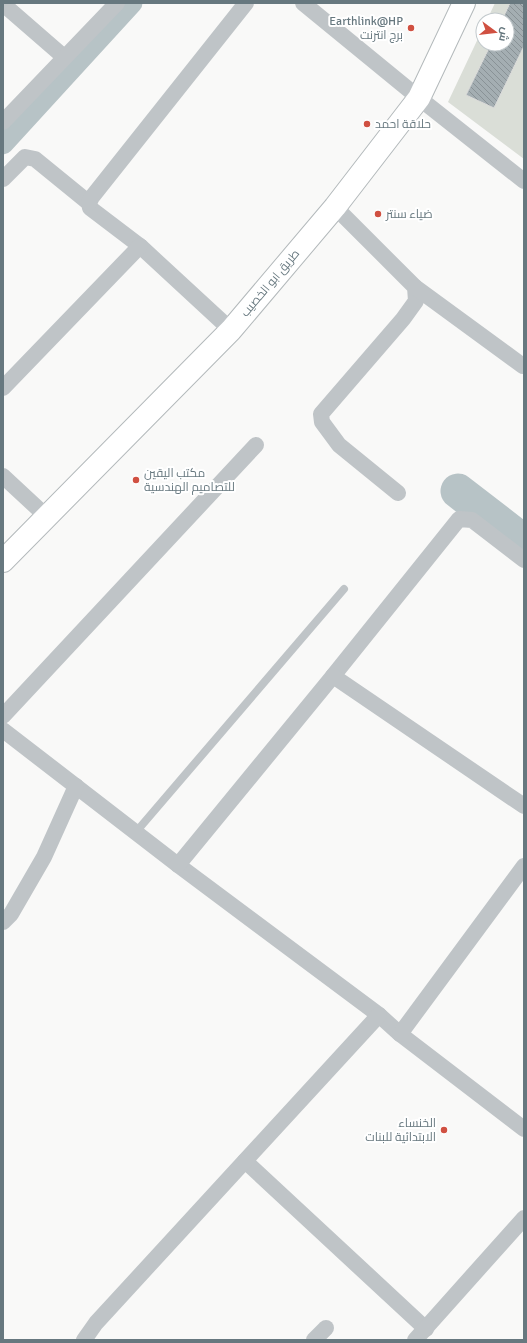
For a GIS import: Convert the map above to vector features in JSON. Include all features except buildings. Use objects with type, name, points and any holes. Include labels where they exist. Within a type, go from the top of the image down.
[{"type":"main road","name":"طريق ابو الخصيب","points":[[3,561],[230,330],[335,208],[419,98],[464,3]]},
{"type":"main road","name":"طريق ابو الخصيب","points":[[3,550],[40,524]]},
{"type":"street","points":[[5,115],[117,3]]},
{"type":"street","points":[[89,203],[92,197],[246,3]]},
{"type":"street","points":[[303,3],[419,98],[524,180]]},
{"type":"street","points":[[3,4],[64,57]]},
{"type":"street","points":[[3,179],[25,157],[35,159],[89,203],[90,208],[140,246],[230,330]]},
{"type":"street","points":[[335,208],[415,287],[523,366]]},
{"type":"street","points":[[3,388],[140,246]]},
{"type":"street","points":[[398,493],[339,445],[322,422],[321,414],[403,319],[416,301],[415,287]]},
{"type":"street","points":[[3,716],[256,445]]},
{"type":"street","points":[[3,476],[40,524]]},
{"type":"street","points":[[178,865],[460,519],[472,520],[524,560]]},
{"type":"street","points":[[333,676],[524,806]]},
{"type":"street","points":[[3,730],[178,865],[379,1015],[400,1034],[524,1129]]},
{"type":"street","points":[[3,922],[11,914],[44,857],[76,786]]},
{"type":"street","points":[[400,1034],[524,866]]},
{"type":"street","points":[[84,1340],[96,1323],[379,1015]]},
{"type":"street","points":[[245,1161],[420,1334],[524,1218]]},
{"type":"street","points":[[314,1340],[326,1328]]},
{"type":"lane","points":[[136,832],[344,589]]},
{"type":"shaded area","points":[[495,3],[524,3],[524,159],[448,102],[475,45],[475,52],[515,52],[515,12],[491,12]]},
{"type":"waterway","points":[[3,144],[132,3]]},
{"type":"waterway","points":[[458,491],[524,542]]},
{"type":"place","name":"Earthlink@HP برج انترنت","points":[[411,28]]},
{"type":"place","name":"حلاقة احمد","points":[[367,124]]},
{"type":"place","name":"ضياء سنتر","points":[[378,214]]},
{"type":"place","name":"مكتب اليقين للتصاميم الهندسية","points":[[136,480]]},
{"type":"place","name":"الخنساء الابتدائية للبنات","points":[[444,1130]]}]
